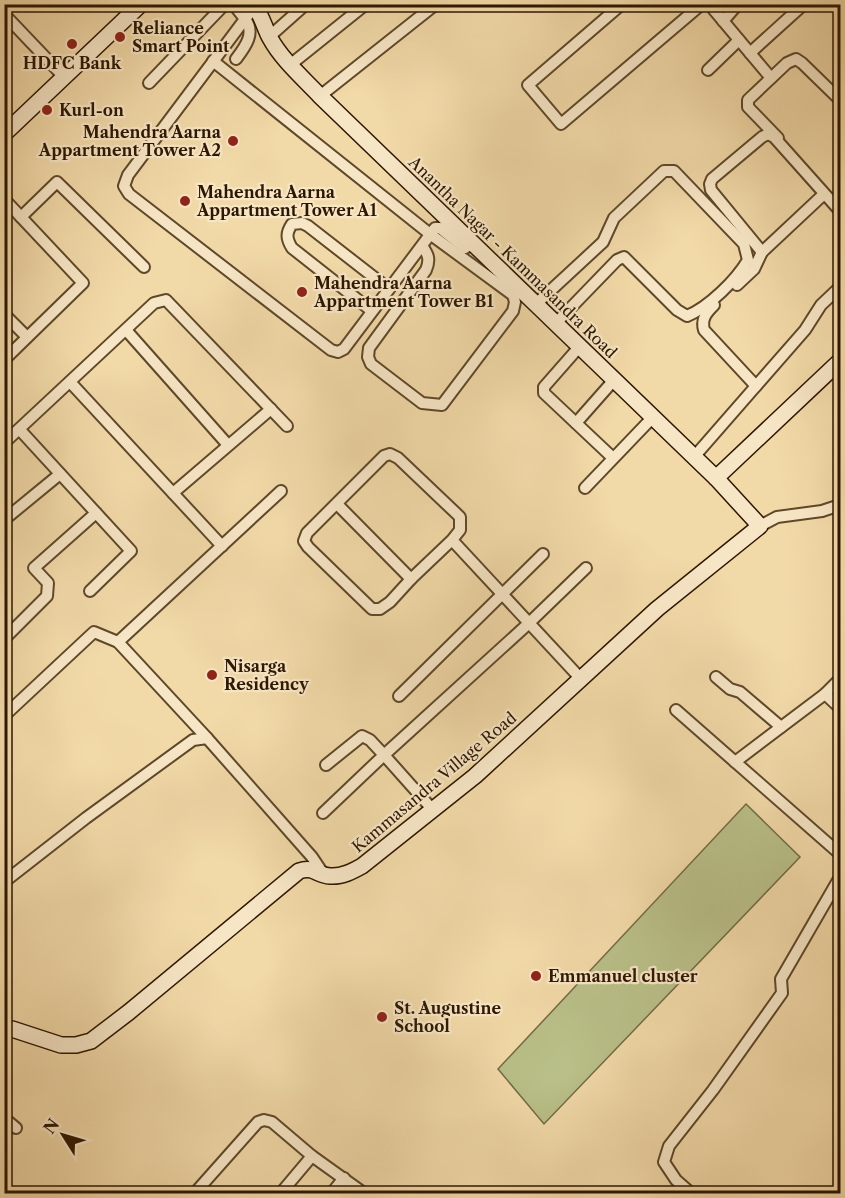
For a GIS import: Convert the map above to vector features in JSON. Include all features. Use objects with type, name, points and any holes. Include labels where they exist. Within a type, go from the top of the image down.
[{"type":"street","points":[[149,83],[225,4]]},
{"type":"street","points":[[233,4],[250,25],[251,33],[236,59]]},
{"type":"street","points":[[269,38],[306,4]]},
{"type":"street","points":[[290,65],[366,4]]},
{"type":"street","points":[[320,96],[436,4]]},
{"type":"street","points":[[622,4],[528,85],[561,124],[702,4]]},
{"type":"street","points":[[709,4],[771,78]]},
{"type":"street","points":[[723,21],[738,4]]},
{"type":"street","points":[[750,53],[804,4]]},
{"type":"street","points":[[254,5],[128,175],[124,186],[129,194],[332,350],[338,352],[344,349],[435,228],[440,228],[465,248],[473,243]]},
{"type":"street","name":"Anantha Nagar - Kammasandra Road","points":[[254,5],[264,22],[269,38],[290,65],[320,96],[716,478],[760,526]]},
{"type":"street","points":[[4,134],[133,7]]},
{"type":"street","points":[[4,14],[64,77]]},
{"type":"street","points":[[708,70],[739,40]]},
{"type":"street","points":[[840,100],[796,59],[787,63],[748,100],[748,107],[840,202]]},
{"type":"street","points":[[213,61],[430,234],[513,295],[515,302],[513,311],[442,405],[422,403],[371,364],[368,357],[369,348],[426,270],[429,261],[422,246]]},
{"type":"street","points":[[762,252],[711,190],[710,184],[712,179],[768,134],[840,211]]},
{"type":"street","points":[[536,304],[603,242],[614,218],[664,171],[674,171],[744,244],[748,260],[739,274],[697,311],[687,315],[677,310],[624,257],[617,260],[556,323]]},
{"type":"street","points":[[21,216],[57,182],[144,267]]},
{"type":"street","points":[[756,386],[704,330],[702,323],[706,313],[754,269],[762,252],[824,194]]},
{"type":"street","points":[[4,199],[83,283],[4,360]]},
{"type":"street","points":[[372,311],[292,248],[287,240],[292,224],[302,223],[308,226],[389,289]]},
{"type":"street","points":[[694,457],[805,330],[821,304],[840,287]]},
{"type":"street","points":[[4,443],[154,303],[166,300],[287,426]]},
{"type":"street","points":[[4,314],[27,338]]},
{"type":"street","points":[[126,330],[228,445]]},
{"type":"street","points":[[580,346],[544,387],[544,393],[613,458]]},
{"type":"street","points":[[716,478],[840,361]]},
{"type":"street","points":[[576,423],[615,380]]},
{"type":"street","points":[[70,382],[222,546]]},
{"type":"street","points":[[173,493],[271,409]]},
{"type":"street","points":[[585,488],[652,417]]},
{"type":"street","points":[[20,430],[131,551],[90,591]]},
{"type":"street","points":[[390,454],[398,458],[460,517],[460,530],[390,602],[380,609],[372,609],[304,541],[307,532],[336,504],[384,456],[390,454]]},
{"type":"street","points":[[4,520],[60,474]]},
{"type":"street","points":[[118,642],[281,491]]},
{"type":"street","points":[[336,504],[411,579]]},
{"type":"street","name":"Kammasandra Village Road","points":[[4,1029],[12,1029],[62,1044],[85,1044],[129,1012],[292,876],[306,868],[311,868],[324,875],[342,875],[362,866],[475,776],[657,609],[760,526],[777,517],[839,509]]},
{"type":"street","points":[[4,639],[46,596],[48,583],[34,568],[96,513]]},
{"type":"street","points":[[452,540],[582,680]]},
{"type":"street","points":[[399,696],[543,554]]},
{"type":"street","points":[[323,813],[586,568]]},
{"type":"street","points":[[4,716],[94,632],[118,642],[207,738],[312,857],[324,875]]},
{"type":"street","points":[[716,676],[730,689],[740,692],[781,727]]},
{"type":"street","points":[[735,762],[825,694],[840,679]]},
{"type":"street","points":[[825,694],[840,708]]},
{"type":"street","points":[[676,710],[840,854]]},
{"type":"street","points":[[326,765],[362,736],[370,740],[433,810]]},
{"type":"street","points":[[4,882],[86,818],[193,740],[207,738]]},
{"type":"street","points":[[692,1194],[676,1180],[664,1162],[669,1146],[713,1090],[782,993],[781,979],[840,877]]},
{"type":"street","points":[[4,1118],[16,1128]]},
{"type":"street","points":[[194,1194],[258,1122],[264,1120],[272,1122],[312,1156],[364,1194]]},
{"type":"street","points":[[280,1194],[312,1156]]},
{"type":"street","points":[[331,1194],[344,1178]]},
{"type":"green space","points":[[746,804],[800,857],[544,1124],[498,1069]]},
{"type":"place","name":"Reliance Smart Point","points":[[120,37]]},
{"type":"place","name":"HDFC Bank","points":[[72,44]]},
{"type":"place","name":"Kurl-on","points":[[47,110]]},
{"type":"place","name":"Mahendra Aarna Appartment Tower A2","points":[[233,141]]},
{"type":"place","name":"Mahendra Aarna Appartment Tower A1","points":[[185,201]]},
{"type":"place","name":"Mahendra Aarna Appartment Tower B1","points":[[302,292]]},
{"type":"place","name":"Nisarga Residency","points":[[212,675]]},
{"type":"place","name":"Emmanuel cluster","points":[[536,976]]},
{"type":"place","name":"St. Augustine School","points":[[382,1017]]}]
